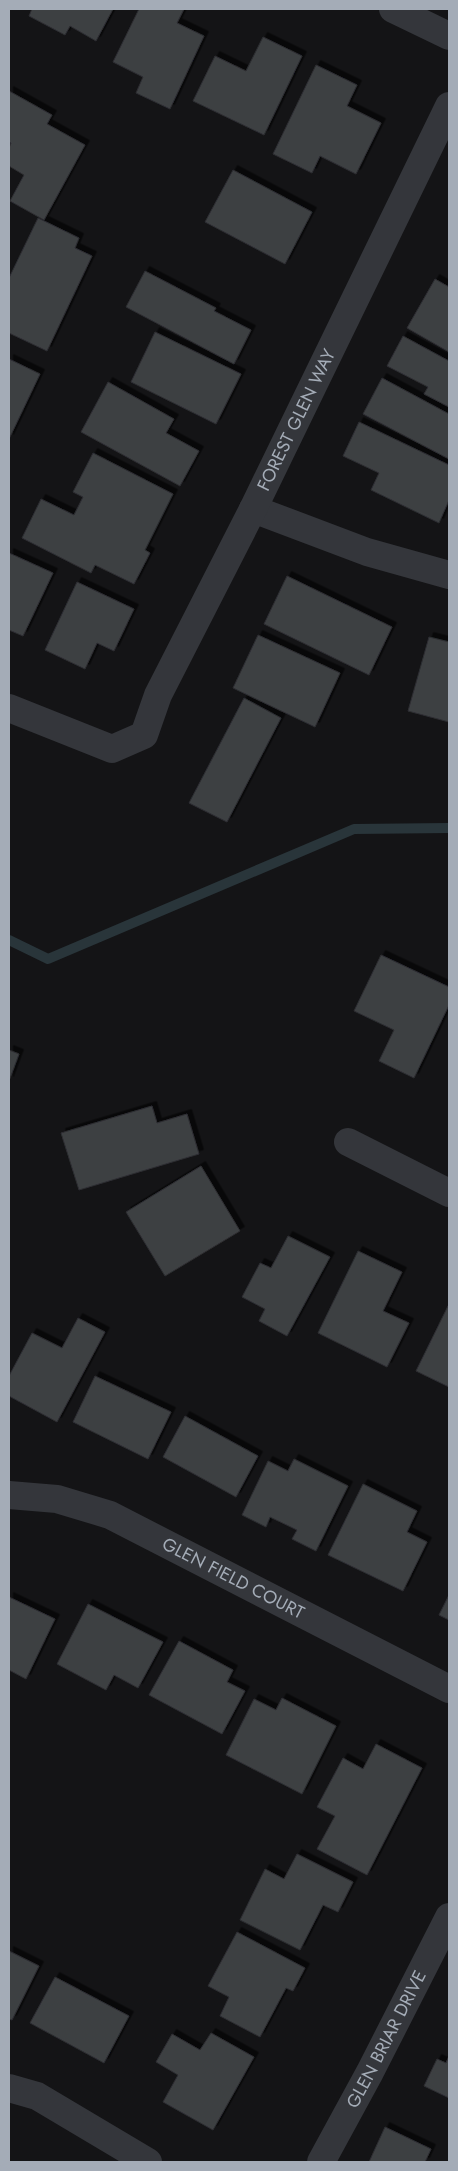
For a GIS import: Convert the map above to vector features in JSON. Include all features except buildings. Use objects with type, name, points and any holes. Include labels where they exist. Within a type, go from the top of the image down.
[{"type":"street","points":[[393,9],[449,36]]},
{"type":"street","name":"FOREST GLEN WAY","points":[[9,708],[112,749],[144,735],[158,695],[253,509],[449,106]]},
{"type":"street","points":[[253,509],[367,552],[449,575]]},
{"type":"street","points":[[348,1142],[449,1193]]},
{"type":"street","name":"GLEN FIELD COURT","points":[[9,1495],[57,1499],[110,1515],[449,1689]]},
{"type":"street","name":"GLEN BRIAR DRIVE","points":[[321,2162],[370,2072],[449,1917]]},
{"type":"street","points":[[9,2088],[37,2096],[148,2162]]},
{"type":"waterway","points":[[9,940],[48,959],[354,829],[449,828]]}]
